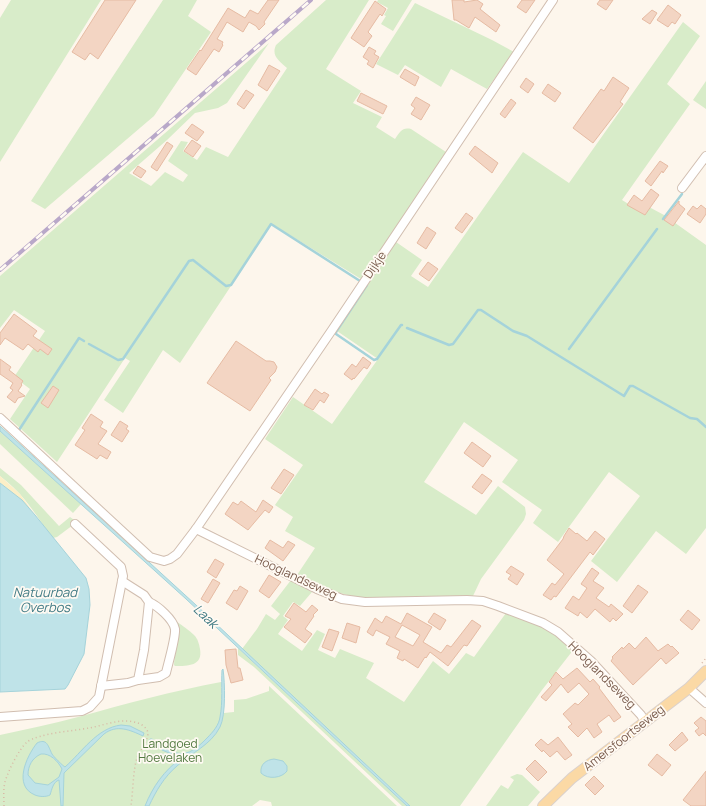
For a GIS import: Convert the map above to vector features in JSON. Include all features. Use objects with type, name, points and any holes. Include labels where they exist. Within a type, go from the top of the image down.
[{"type":"main road","name":"Amersfoortseweg","points":[[543,806],[572,778],[689,688],[706,671]]},
{"type":"street","name":"Dijkje","points":[[196,529],[332,330],[553,0]]},
{"type":"street","points":[[682,188],[706,156]]},
{"type":"street","points":[[0,418],[150,556],[164,561],[170,559],[177,554],[196,529]]},
{"type":"street","points":[[0,717],[82,710],[90,707],[99,697],[123,576],[121,567],[75,524]]},
{"type":"street","name":"Hooglandseweg","points":[[196,529],[318,588],[342,598],[364,602],[482,601],[543,623],[566,638],[591,661],[641,715],[645,722]]},
{"type":"street","points":[[101,686],[159,677],[166,673],[175,630],[172,623],[158,606],[150,602],[144,595],[122,581]]},
{"type":"street","points":[[138,680],[144,650],[150,602]]},
{"type":"street","points":[[689,688],[706,703]]},
{"type":"path","points":[[4,806],[5,781],[21,748],[27,742],[37,737],[124,721],[139,724],[146,728],[148,732],[147,738],[136,762],[131,806]]},
{"type":"green space","points":[[11,0],[101,0],[0,162],[0,18]]},
{"type":"green space","points":[[163,0],[197,0],[188,16],[211,32],[154,116],[45,209],[31,201]]},
{"type":"green space","points":[[326,0],[369,0],[326,69],[361,91],[353,103],[382,117],[376,127],[395,139],[403,129],[411,129],[446,152],[361,279],[272,224],[180,363],[163,350],[123,413],[104,400],[130,361],[125,358],[57,462],[10,419],[30,389],[14,377],[45,331],[14,310],[0,328],[0,276],[269,43],[227,103],[218,108],[195,113],[129,173],[151,186],[165,172],[183,182],[188,175],[168,161],[181,141],[188,142],[183,151],[197,160],[206,147],[228,157],[287,68],[275,55],[274,52],[276,45]]},
{"type":"green space","points":[[378,0],[412,0],[393,31],[381,24],[386,16],[384,15],[388,8],[377,2]]},
{"type":"green space","points":[[415,3],[514,52],[487,89],[451,69],[441,87],[405,65],[398,75],[376,64]]},
{"type":"green space","points":[[683,22],[700,36],[667,84],[690,104],[622,200],[643,213],[649,207],[664,215],[706,245],[706,528],[686,554],[656,531],[617,582],[591,561],[640,496],[609,472],[558,542],[533,523],[542,510],[502,482],[518,460],[464,422],[424,482],[476,515],[498,486],[525,507],[526,514],[524,520],[481,579],[473,596],[357,597],[330,590],[297,575],[315,548],[285,531],[293,517],[275,505],[303,465],[265,439],[293,397],[332,424],[378,359],[337,331],[396,242],[422,260],[411,276],[428,287],[523,152],[569,183]]},
{"type":"green space","points":[[706,81],[706,109],[693,100]]},
{"type":"green space","points":[[0,431],[81,504],[73,513],[0,444]]},
{"type":"green space","points":[[0,468],[21,485],[59,526],[70,517],[77,522],[57,537],[53,538],[22,497],[0,476]]},
{"type":"green space","points":[[291,580],[312,592],[300,606],[293,602],[283,616],[288,620],[278,634],[302,651],[317,630],[325,634],[318,650],[335,658],[340,649],[374,663],[366,678],[404,702],[433,661],[449,674],[466,653],[474,657],[506,613],[549,630],[574,649],[542,690],[460,806],[410,806],[242,649],[266,614],[275,620],[280,614],[271,606]]},
{"type":"green space","points":[[177,622],[192,633],[198,642],[200,655],[197,662],[194,664],[185,666],[174,665]]},
{"type":"green space","points":[[238,648],[407,806],[402,806],[254,667],[238,655]]},
{"type":"green space","name":"Landgoed Hoevelaken","points":[[221,682],[223,715],[224,713],[234,712],[234,700],[246,699],[269,691],[269,686],[397,806],[272,806],[271,802],[260,800],[252,806],[0,806],[0,735],[68,720],[167,694]]},
{"type":"green space","points":[[517,774],[522,775],[540,792],[528,806],[486,806],[501,785],[508,789],[514,780],[510,777]]},
{"type":"sand","points":[[0,476],[20,494],[35,515],[21,500],[0,483]]},
{"type":"water","name":"Laak","points":[[0,426],[196,605],[410,806],[407,806],[186,599],[0,431]]},
{"type":"water","name":"Natuurbad Overbos","points":[[0,483],[22,500],[86,578],[89,589],[90,605],[84,654],[65,689],[0,692]]},
{"type":"water","points":[[223,669],[225,690],[223,715],[220,727],[206,744],[172,770],[161,784],[149,806],[145,806],[160,779],[169,768],[181,758],[162,750],[150,739],[180,754],[192,750],[207,738],[219,720]]},
{"type":"water","points":[[121,725],[130,726],[144,733],[143,736],[124,729],[114,729],[104,734],[64,773],[63,806],[61,806],[59,780],[54,784],[50,795],[48,796],[37,796],[28,791],[24,785],[24,771],[29,756],[37,743],[43,741],[45,742],[53,755],[65,767],[97,736],[112,727]],"holes":[[[41,754],[53,758],[62,769],[59,777],[48,785],[35,783],[28,775],[29,768],[33,760]]]},
{"type":"water","points":[[274,759],[283,761],[287,766],[287,771],[278,777],[267,777],[261,773],[261,767],[268,760]]},
{"type":"building","points":[[105,0],[136,0],[98,59],[90,53],[85,60],[72,52]]},
{"type":"building","points":[[268,0],[279,0],[264,22],[265,24],[259,30],[256,26],[249,22],[243,32],[227,22],[217,39],[223,42],[219,52],[214,49],[196,75],[187,69],[200,50],[201,51],[228,8],[245,18],[250,10],[258,14]]},
{"type":"building","points":[[452,0],[464,0],[464,2],[477,0],[483,4],[480,9],[500,25],[496,32],[475,17],[469,28],[454,20]]},
{"type":"building","points":[[522,0],[535,0],[526,13],[517,7]]},
{"type":"building","points":[[600,0],[613,0],[606,10],[597,4]]},
{"type":"building","points":[[375,1],[386,9],[382,16],[380,14],[368,32],[372,36],[364,47],[351,38]]},
{"type":"building","points":[[668,5],[681,15],[675,24],[672,22],[668,27],[657,20]]},
{"type":"building","points":[[652,10],[657,13],[650,24],[642,19]]},
{"type":"building","points":[[369,47],[376,51],[374,54],[379,57],[373,68],[367,64],[369,61],[363,57]]},
{"type":"building","points":[[269,65],[280,71],[267,91],[258,85]]},
{"type":"building","points":[[405,69],[419,77],[415,86],[400,77]]},
{"type":"building","points":[[613,77],[629,88],[620,102],[623,104],[593,143],[573,128],[601,89],[604,91]]},
{"type":"building","points":[[526,78],[534,84],[528,93],[520,87]]},
{"type":"building","points":[[548,84],[561,93],[555,102],[542,93]]},
{"type":"building","points":[[246,90],[254,95],[244,109],[237,104]]},
{"type":"building","points":[[361,93],[387,106],[383,114],[357,101]]},
{"type":"building","points":[[416,97],[430,105],[421,120],[411,114],[415,108],[411,105]]},
{"type":"building","points":[[511,99],[516,103],[505,118],[500,114]]},
{"type":"building","points":[[192,124],[204,132],[197,141],[185,133]]},
{"type":"building","points":[[192,140],[201,146],[193,157],[184,151]]},
{"type":"building","points":[[167,142],[173,146],[157,171],[151,167]]},
{"type":"building","points":[[475,146],[498,163],[492,173],[469,154]]},
{"type":"building","points":[[660,161],[668,166],[663,173],[662,171],[651,186],[645,181]]},
{"type":"building","points":[[138,166],[146,171],[141,178],[133,173]]},
{"type":"building","points":[[651,189],[659,195],[645,215],[627,205],[634,195],[642,201]]},
{"type":"building","points":[[679,201],[679,204],[685,209],[673,226],[664,220]]},
{"type":"building","points":[[701,205],[706,209],[706,214],[700,223],[687,214],[693,206],[697,209]]},
{"type":"building","points":[[466,213],[473,218],[462,233],[455,228]]},
{"type":"building","points":[[427,227],[436,233],[426,249],[417,243]]},
{"type":"building","points":[[428,262],[438,269],[429,281],[419,274]]},
{"type":"building","points":[[14,314],[37,331],[33,336],[52,349],[48,355],[40,349],[38,352],[28,344],[23,350],[5,338],[0,345],[0,333]]},
{"type":"building","points":[[236,341],[266,361],[274,362],[277,367],[275,372],[269,378],[271,380],[250,411],[207,383]]},
{"type":"building","points":[[363,357],[371,363],[367,369],[364,367],[352,380],[344,374],[352,364],[356,367]]},
{"type":"building","points":[[0,359],[11,367],[9,370],[23,381],[18,391],[25,396],[18,398],[15,403],[7,397],[13,390],[10,388],[13,383],[0,374]]},
{"type":"building","points":[[53,386],[59,390],[48,408],[41,403]]},
{"type":"building","points":[[315,389],[322,394],[324,392],[329,395],[324,403],[320,400],[313,410],[304,405]]},
{"type":"building","points":[[91,414],[103,422],[100,427],[107,431],[98,444],[111,452],[107,459],[100,455],[97,459],[75,445],[85,430],[82,428]]},
{"type":"building","points":[[120,421],[128,426],[126,429],[129,431],[122,442],[111,435]]},
{"type":"building","points":[[472,442],[491,456],[483,467],[464,453]]},
{"type":"building","points":[[284,469],[294,475],[281,494],[271,488]]},
{"type":"building","points":[[482,474],[492,481],[482,494],[472,487]]},
{"type":"building","points":[[263,500],[273,507],[269,513],[265,510],[248,530],[225,514],[233,502],[238,505],[241,501],[256,512]]},
{"type":"building","points":[[569,528],[587,541],[595,531],[605,539],[593,555],[590,552],[556,597],[554,596],[551,600],[543,595],[552,583],[555,585],[564,574],[547,560],[563,539]]},
{"type":"building","points":[[270,540],[283,548],[288,541],[295,545],[283,561],[265,548]]},
{"type":"building","points":[[215,559],[224,564],[216,578],[207,572]]},
{"type":"building","points":[[511,566],[524,574],[517,585],[508,579],[511,575],[506,572]]},
{"type":"building","points":[[592,568],[599,573],[593,581],[604,588],[596,598],[609,607],[611,604],[623,614],[616,621],[613,618],[610,622],[595,609],[587,618],[580,612],[578,616],[565,608],[573,596],[579,600],[587,588],[581,584]]},
{"type":"building","points":[[269,575],[281,582],[269,598],[259,591]]},
{"type":"building","points":[[213,579],[220,583],[208,603],[201,599]]},
{"type":"building","points":[[638,585],[648,592],[632,613],[623,606]]},
{"type":"building","points":[[240,586],[248,591],[237,610],[226,603],[234,590],[237,591]]},
{"type":"building","points":[[294,603],[306,612],[312,605],[318,610],[313,615],[314,616],[305,629],[312,634],[305,643],[284,627],[291,619],[285,616]]},
{"type":"building","points":[[688,610],[700,620],[692,630],[680,620]]},
{"type":"building","points":[[407,613],[432,627],[423,642],[441,653],[447,645],[451,647],[472,620],[481,626],[467,646],[464,645],[448,666],[430,652],[418,668],[404,659],[403,661],[397,658],[400,651],[386,644],[390,637],[376,630],[373,636],[367,632],[375,618],[382,623],[386,616],[401,624]],"holes":[[[402,625],[420,635],[413,646],[395,637]]]},
{"type":"building","points":[[434,613],[446,620],[440,630],[428,622]]},
{"type":"building","points":[[347,623],[360,627],[356,643],[342,638]]},
{"type":"building","points":[[329,629],[339,632],[332,651],[322,647]]},
{"type":"building","points":[[646,637],[658,651],[668,644],[679,653],[666,664],[661,658],[633,685],[611,661],[613,658],[612,657],[622,647],[623,649],[629,643],[635,649]]},
{"type":"building","points":[[236,649],[238,668],[240,668],[243,680],[231,683],[226,665],[225,650]]},
{"type":"building","points":[[577,668],[590,682],[593,679],[621,717],[614,722],[609,715],[597,724],[602,732],[594,738],[587,728],[578,737],[568,727],[572,724],[563,714],[575,703],[578,705],[589,694],[579,683],[568,693],[561,684],[546,701],[541,697],[552,685],[549,682],[556,672],[563,679]]},
{"type":"building","points":[[701,717],[706,721],[706,736],[703,733],[699,736],[695,731],[699,728],[694,723]]},
{"type":"building","points":[[682,732],[688,740],[675,751],[669,745]]},
{"type":"building","points":[[558,737],[572,755],[565,760],[557,751],[550,757],[535,745],[541,739],[548,745]]},
{"type":"building","points":[[657,754],[671,765],[662,776],[648,765]]},
{"type":"building","points":[[535,760],[547,772],[538,781],[526,769]]},
{"type":"building","points":[[706,771],[706,806],[691,806],[683,800]]},
{"type":"building","points":[[594,776],[604,786],[595,795],[585,785]]},
{"type":"waterway","points":[[663,219],[682,194]]},
{"type":"waterway","points":[[89,344],[118,360],[123,359],[189,261],[193,260],[226,286],[231,285],[271,224],[360,281]]},
{"type":"waterway","points":[[569,349],[657,229]]},
{"type":"waterway","points":[[367,285],[336,334],[374,360],[377,359],[402,325]]},
{"type":"waterway","points":[[407,328],[449,345],[453,344],[478,310],[481,310],[513,331],[527,336],[624,396],[630,386],[633,386],[690,418],[697,419],[706,427]]},
{"type":"waterway","points":[[19,430],[79,338],[84,341]]},
{"type":"railway","points":[[0,270],[311,0]]}]
